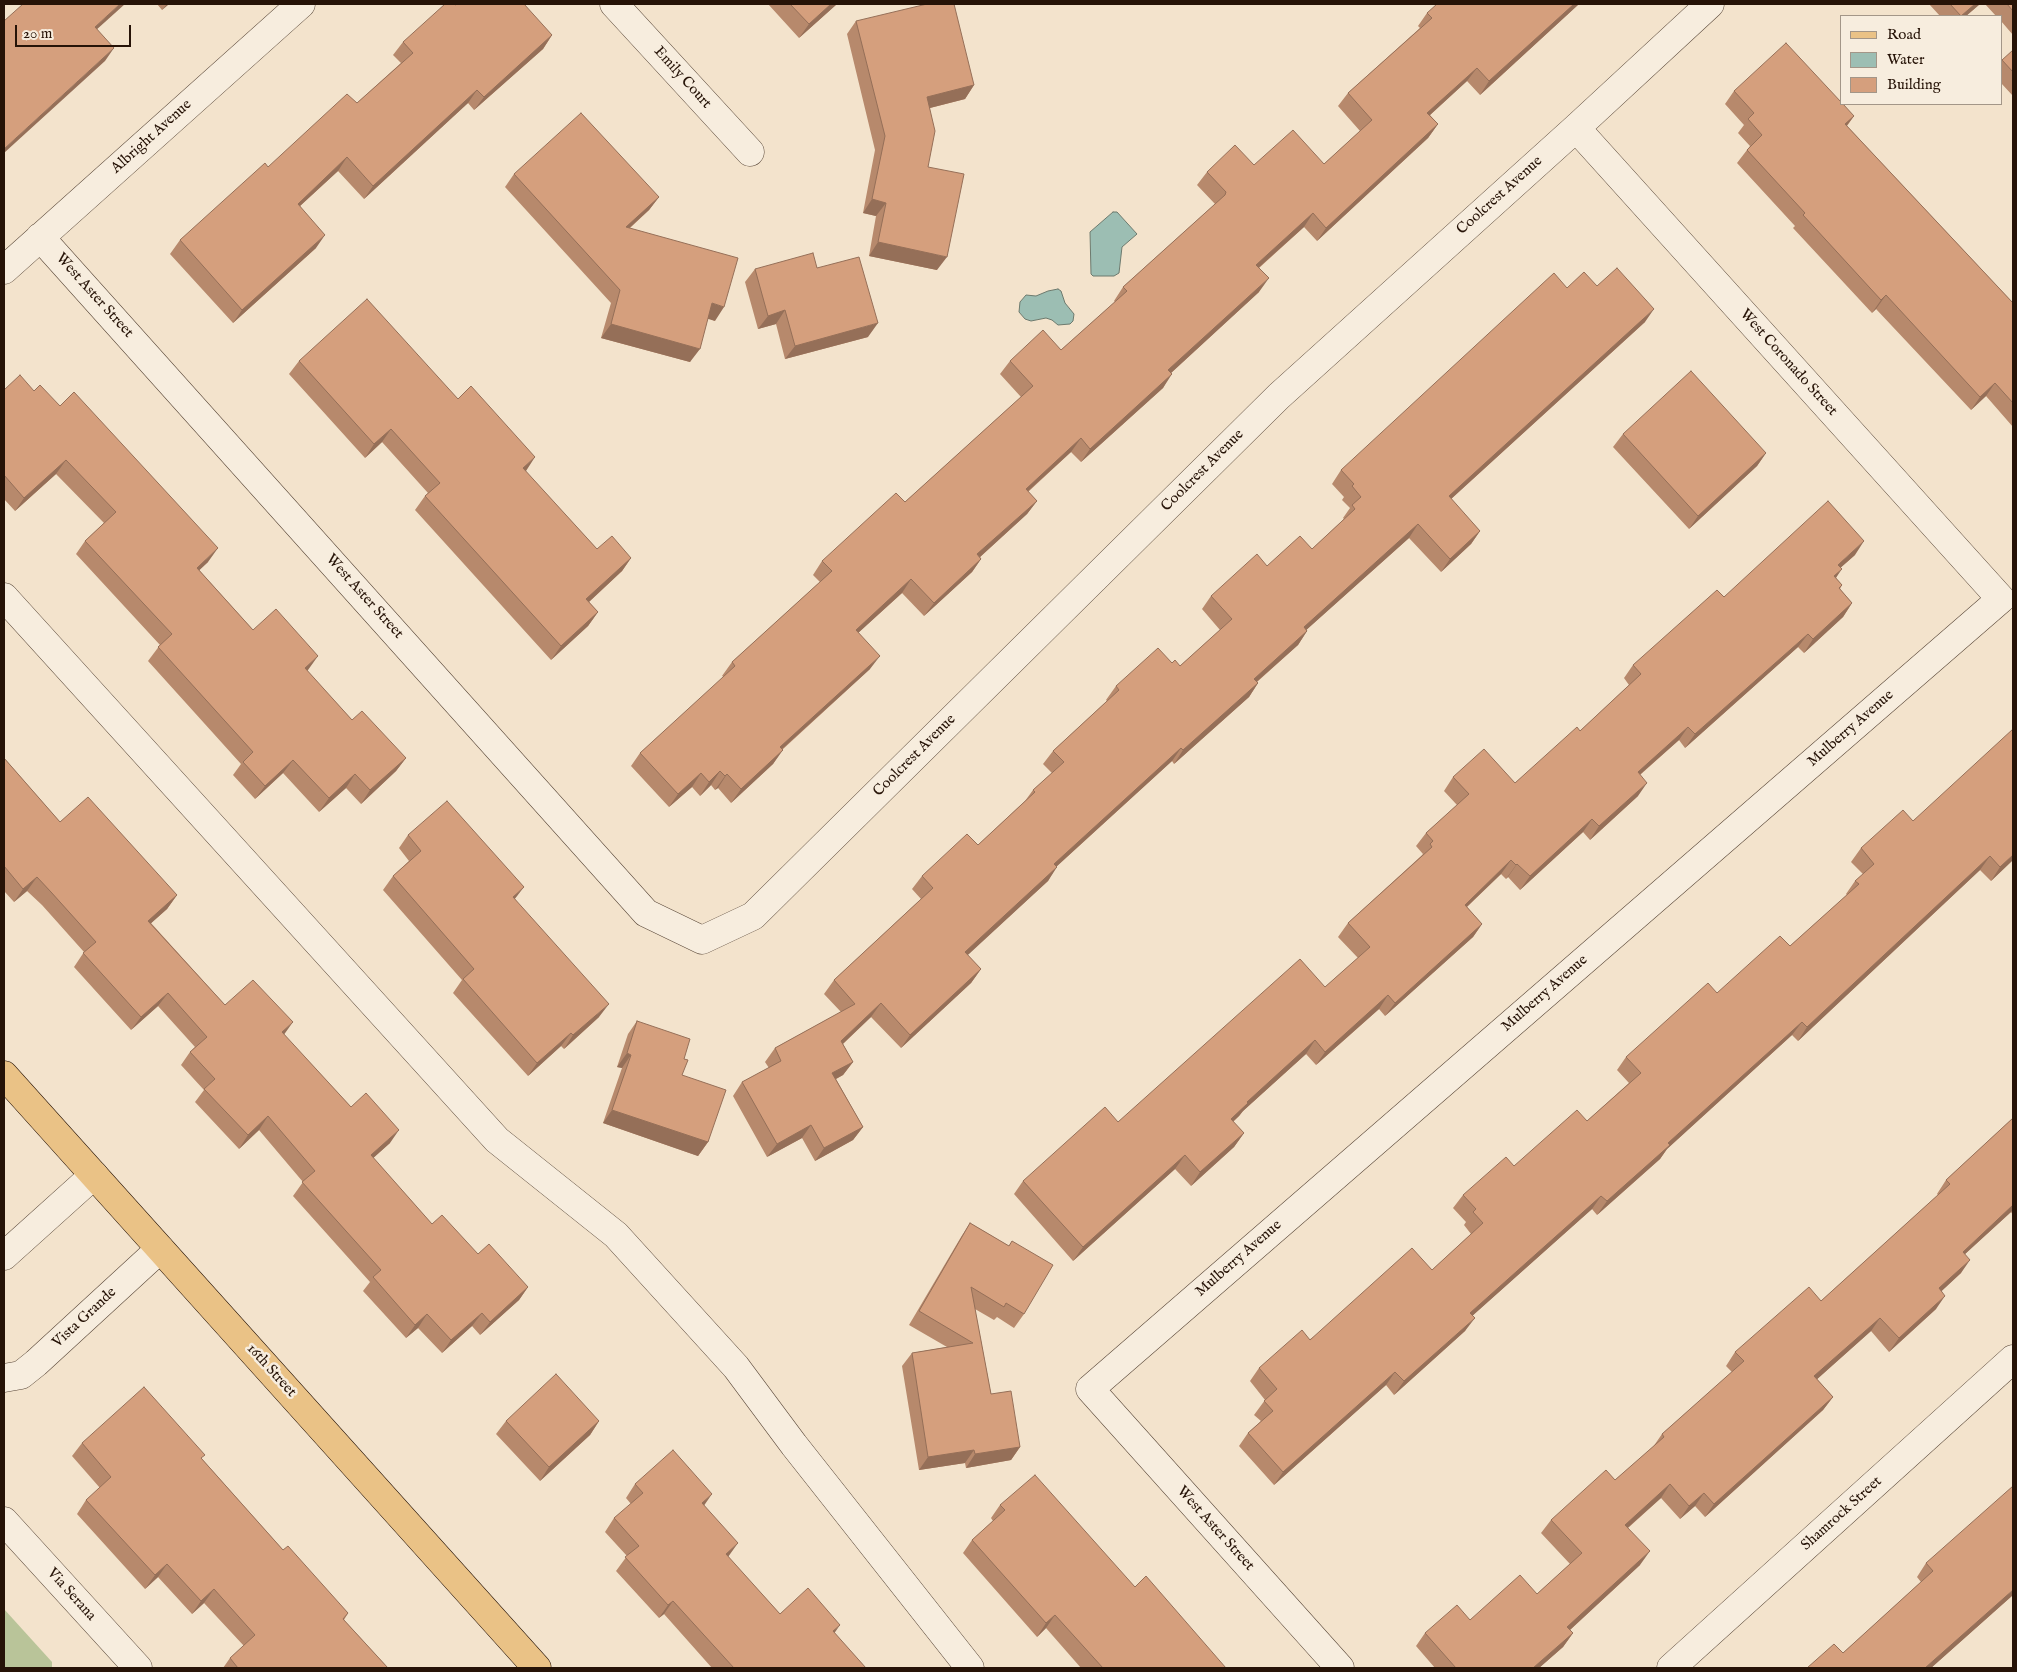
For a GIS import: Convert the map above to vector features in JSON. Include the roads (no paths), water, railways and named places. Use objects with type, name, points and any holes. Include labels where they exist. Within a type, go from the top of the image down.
[{"type":"main road","name":"16th Street","points":[[4,1075],[538,1668]]},
{"type":"street","name":"Albright Avenue","points":[[4,270],[300,4]]},
{"type":"street","name":"Emily Court","points":[[614,4],[750,152]]},
{"type":"street","name":"Coolcrest Avenue","points":[[702,940],[752,916],[1278,396],[1576,128],[1710,4]]},
{"type":"street","name":"West Coronado Street","points":[[1576,128],[2001,599]]},
{"type":"street","name":"West Aster Street","points":[[40,237],[646,913],[702,940]]},
{"type":"street","points":[[4,597],[497,1140],[616,1235],[736,1367],[794,1445],[970,1668]]},
{"type":"street","name":"Mulberry Avenue","points":[[1090,1389],[2001,599]]},
{"type":"street","points":[[4,1256],[94,1175]]},
{"type":"street","name":"Vista Grande","points":[[4,1378],[21,1375],[36,1363],[160,1249]]},
{"type":"street","name":"Shamrock Street","points":[[1672,1668],[2013,1359]]},
{"type":"street","name":"West Aster Street","points":[[1090,1389],[1340,1668]]},
{"type":"street","name":"Via Serana","points":[[4,1521],[138,1668]]},
{"type":"water","points":[[1113,212],[1117,212],[1137,234],[1122,247],[1119,273],[1114,276],[1093,276],[1091,274],[1090,232]]},
{"type":"water","points":[[1058,289],[1061,291],[1065,303],[1074,314],[1073,321],[1070,324],[1058,325],[1046,318],[1031,321],[1025,319],[1019,312],[1020,302],[1026,295],[1036,296]]}]
